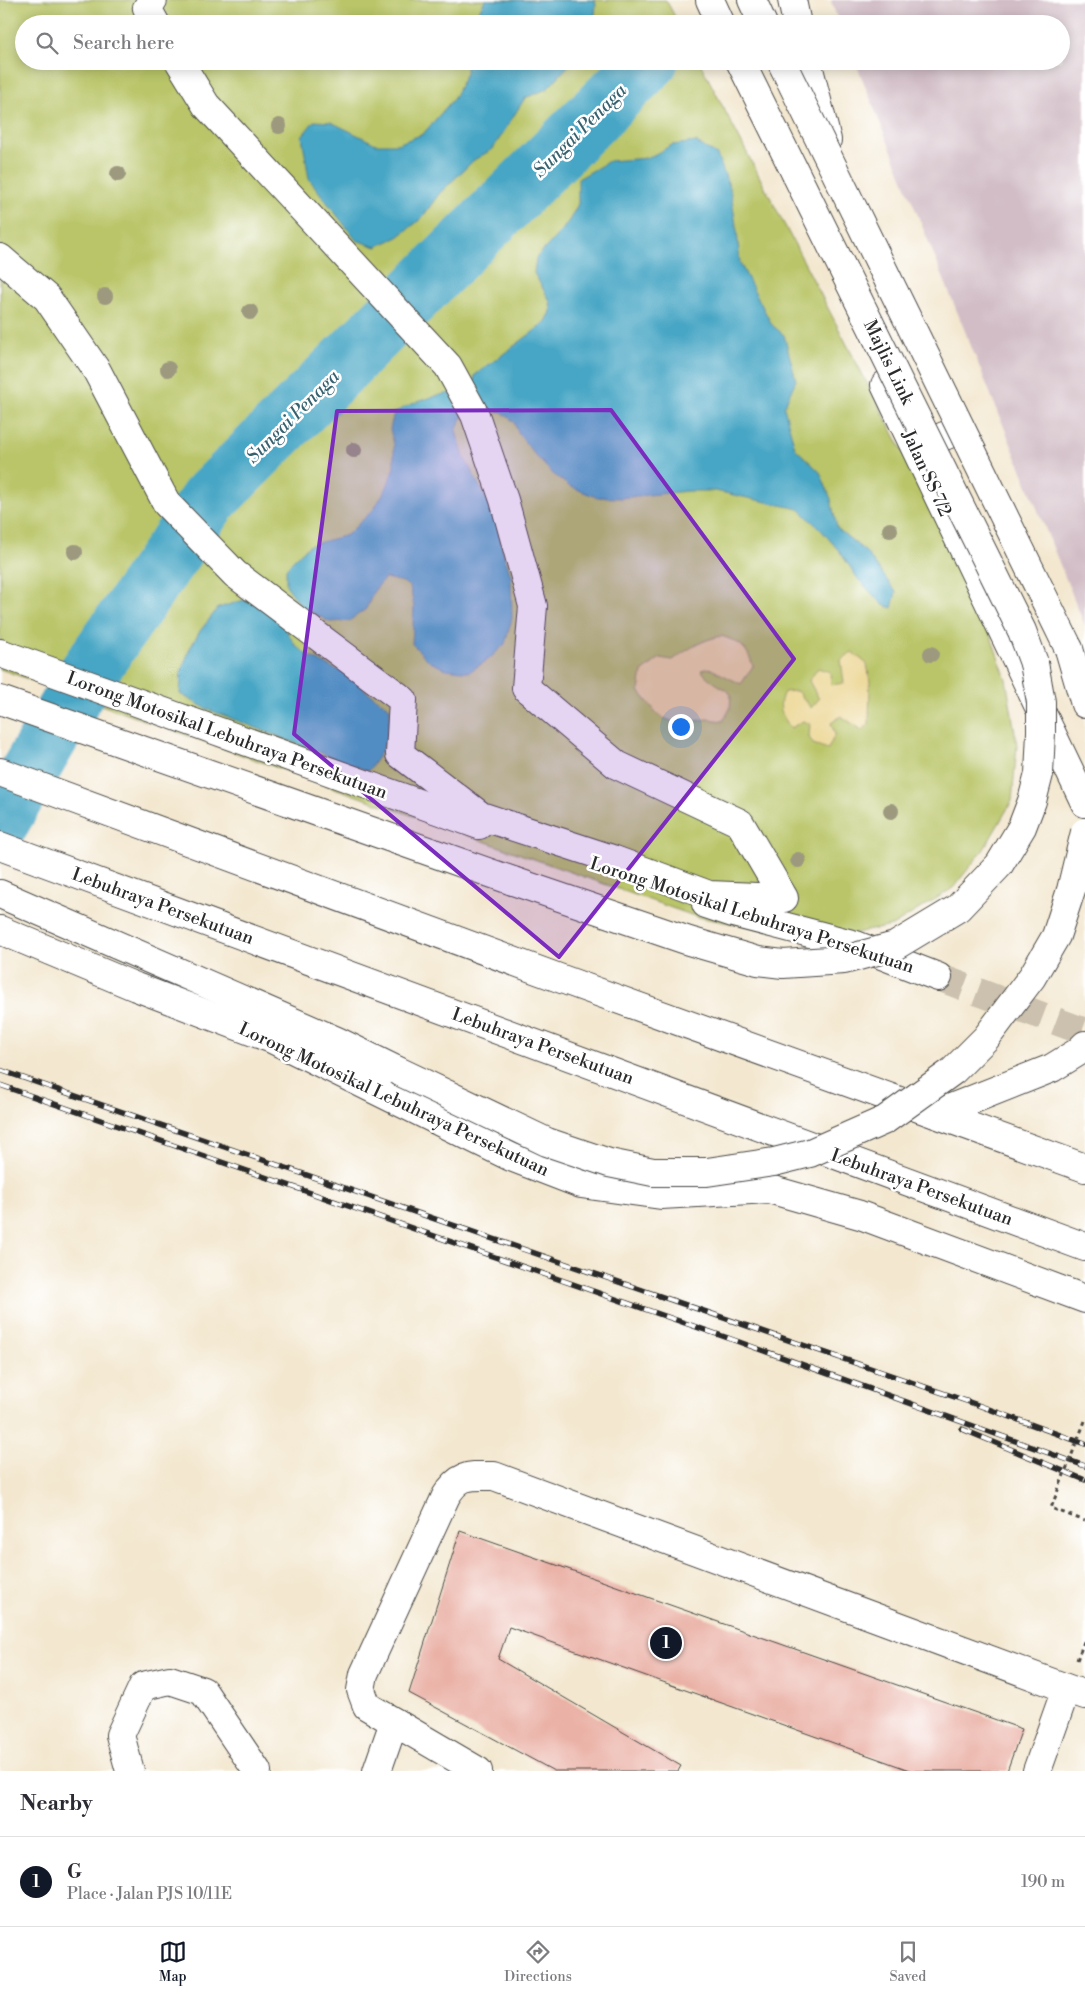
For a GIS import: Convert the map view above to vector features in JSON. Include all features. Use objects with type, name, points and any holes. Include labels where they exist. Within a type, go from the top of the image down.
[{"type":"main road","points":[[151,15],[147,8],[153,0]]},
{"type":"main road","points":[[701,0],[708,15]]},
{"type":"main road","points":[[710,0],[717,15]]},
{"type":"main road","points":[[742,0],[750,15]]},
{"type":"main road","points":[[752,0],[759,15]]},
{"type":"main road","points":[[792,0],[795,15]]},
{"type":"main road","points":[[0,258],[48,298],[97,371],[167,504],[235,574],[403,700],[400,754],[481,816],[612,859],[709,895],[784,898],[740,823],[617,765],[526,688],[532,606],[504,500],[475,415],[448,366],[206,104],[185,70]]},
{"type":"main road","name":"Jalan SS 7/2","points":[[735,70],[1085,803]]},
{"type":"main road","name":"Majlis Link","points":[[0,700],[205,774],[689,941],[758,961],[783,964],[844,960],[895,946],[958,908],[999,865],[1022,827],[1032,802],[1039,774],[1041,732],[1040,702],[1034,663],[1017,622],[744,70]]},
{"type":"main road","points":[[776,70],[998,514],[1085,720]]},
{"type":"main road","name":"Majlis Link","points":[[785,70],[1069,649],[1085,704]]},
{"type":"main road","points":[[808,70],[843,204]]},
{"type":"main road","points":[[916,448],[956,431]]},
{"type":"main road","name":"Lorong Motosikal Lebuhraya Persekutuan","points":[[0,653],[733,913],[856,945],[938,977]]},
{"type":"main road","points":[[856,945],[920,922],[947,903],[987,864],[1060,751]]},
{"type":"main road","points":[[0,772],[549,975],[1085,1168]]},
{"type":"main road","points":[[0,894],[337,1041],[547,1142],[608,1163],[653,1172],[707,1172],[774,1162],[810,1153],[885,1120],[953,1071],[986,1038],[1032,977],[1056,936],[1071,890],[1085,832]]},
{"type":"main road","name":"Lebuhraya Persekutuan","points":[[0,846],[1085,1246]]},
{"type":"main road","name":"Lorong Motosikal Lebuhraya Persekutuan","points":[[2,931],[136,987],[272,1039],[511,1158],[581,1184],[661,1195],[769,1189],[860,1215],[1085,1300]]},
{"type":"main road","points":[[936,1114],[1052,1068],[1078,1052],[1085,1045]]},
{"type":"main road","points":[[478,1771],[390,1734],[367,1706],[361,1690],[364,1674],[446,1496],[453,1485],[463,1477],[469,1476],[494,1476],[1075,1692],[1037,1771]]},
{"type":"main road","points":[[130,1771],[120,1734],[143,1686],[170,1680],[203,1691],[257,1771]]},
{"type":"main road","points":[[377,1771],[390,1734]]},
{"type":"path","points":[[1085,1421],[1051,1508],[1085,1521]]},
{"type":"highlighted area","points":[[611,410],[794,659],[559,957],[294,734],[337,411]]},
{"type":"shaded area","points":[[832,0],[1085,0],[1085,626],[859,70],[1070,70],[1070,15],[836,15],[831,2]]},
{"type":"green space","points":[[0,0],[666,0],[674,15],[15,15],[15,70],[704,70],[973,586],[1006,679],[1017,745],[1012,801],[984,849],[953,888],[892,926],[835,937],[767,930],[697,917],[0,669]]},
{"type":"sand","points":[[721,636],[742,646],[753,666],[741,684],[709,668],[701,670],[711,680],[731,694],[730,709],[723,721],[707,719],[678,724],[659,716],[639,691],[642,672],[660,658],[673,660],[696,645]]},
{"type":"sand","points":[[852,652],[867,664],[870,682],[869,724],[862,730],[841,716],[831,723],[835,734],[828,749],[813,744],[809,737],[810,724],[803,721],[791,728],[785,719],[781,710],[784,692],[797,691],[811,708],[819,699],[809,681],[818,668],[830,672],[831,685],[844,683],[841,660]]},
{"type":"water","points":[[485,0],[595,0],[596,5],[595,15],[477,15]]},
{"type":"water","points":[[466,70],[565,70],[547,89],[525,98],[493,149],[474,160],[439,194],[421,219],[398,237],[376,247],[356,240],[309,179],[302,136],[314,121],[331,122],[376,144],[397,144],[423,134],[454,98]]},
{"type":"water","points":[[696,142],[717,155],[730,188],[740,263],[772,325],[784,335],[796,380],[784,407],[795,448],[820,472],[831,499],[837,528],[866,552],[896,592],[892,608],[883,605],[858,579],[840,552],[799,509],[715,491],[687,491],[620,498],[596,497],[569,486],[553,474],[518,433],[514,422],[502,412],[491,411],[473,390],[475,375],[545,323],[551,312],[550,301],[534,273],[536,258],[563,229],[578,204],[578,179],[609,161],[648,158],[672,145]]},
{"type":"water","points":[[450,393],[463,416],[456,431],[464,457],[485,496],[498,526],[503,552],[511,576],[512,618],[505,644],[488,660],[469,672],[446,669],[430,662],[412,644],[414,607],[410,587],[403,582],[385,578],[374,591],[366,609],[349,621],[330,622],[302,607],[286,585],[286,569],[310,545],[347,535],[374,509],[387,487],[394,467],[394,445],[390,429],[394,413],[421,400]]},
{"type":"water","points":[[244,600],[268,609],[281,621],[295,645],[309,656],[335,669],[353,674],[365,690],[390,708],[389,727],[383,748],[368,771],[207,709],[180,694],[181,672],[190,648],[200,631],[218,608]]},
{"type":"building","points":[[460,1531],[1022,1729],[1007,1771],[912,1771],[509,1627],[498,1659],[681,1766],[678,1771],[554,1771],[409,1693]]},
{"type":"waterway","name":"Sungai Penaga","points":[[0,822],[81,683],[209,499],[640,70]]},
{"type":"tunnel","points":[[938,977],[1085,1032]]},
{"type":"railway","points":[[0,1070],[975,1404],[1085,1444]]},
{"type":"railway","points":[[0,1085],[728,1338],[1085,1466]]},
{"type":"railway","points":[[962,1429],[1085,1480]]},
{"type":"place","name":"G","points":[[666,1643]]}]
